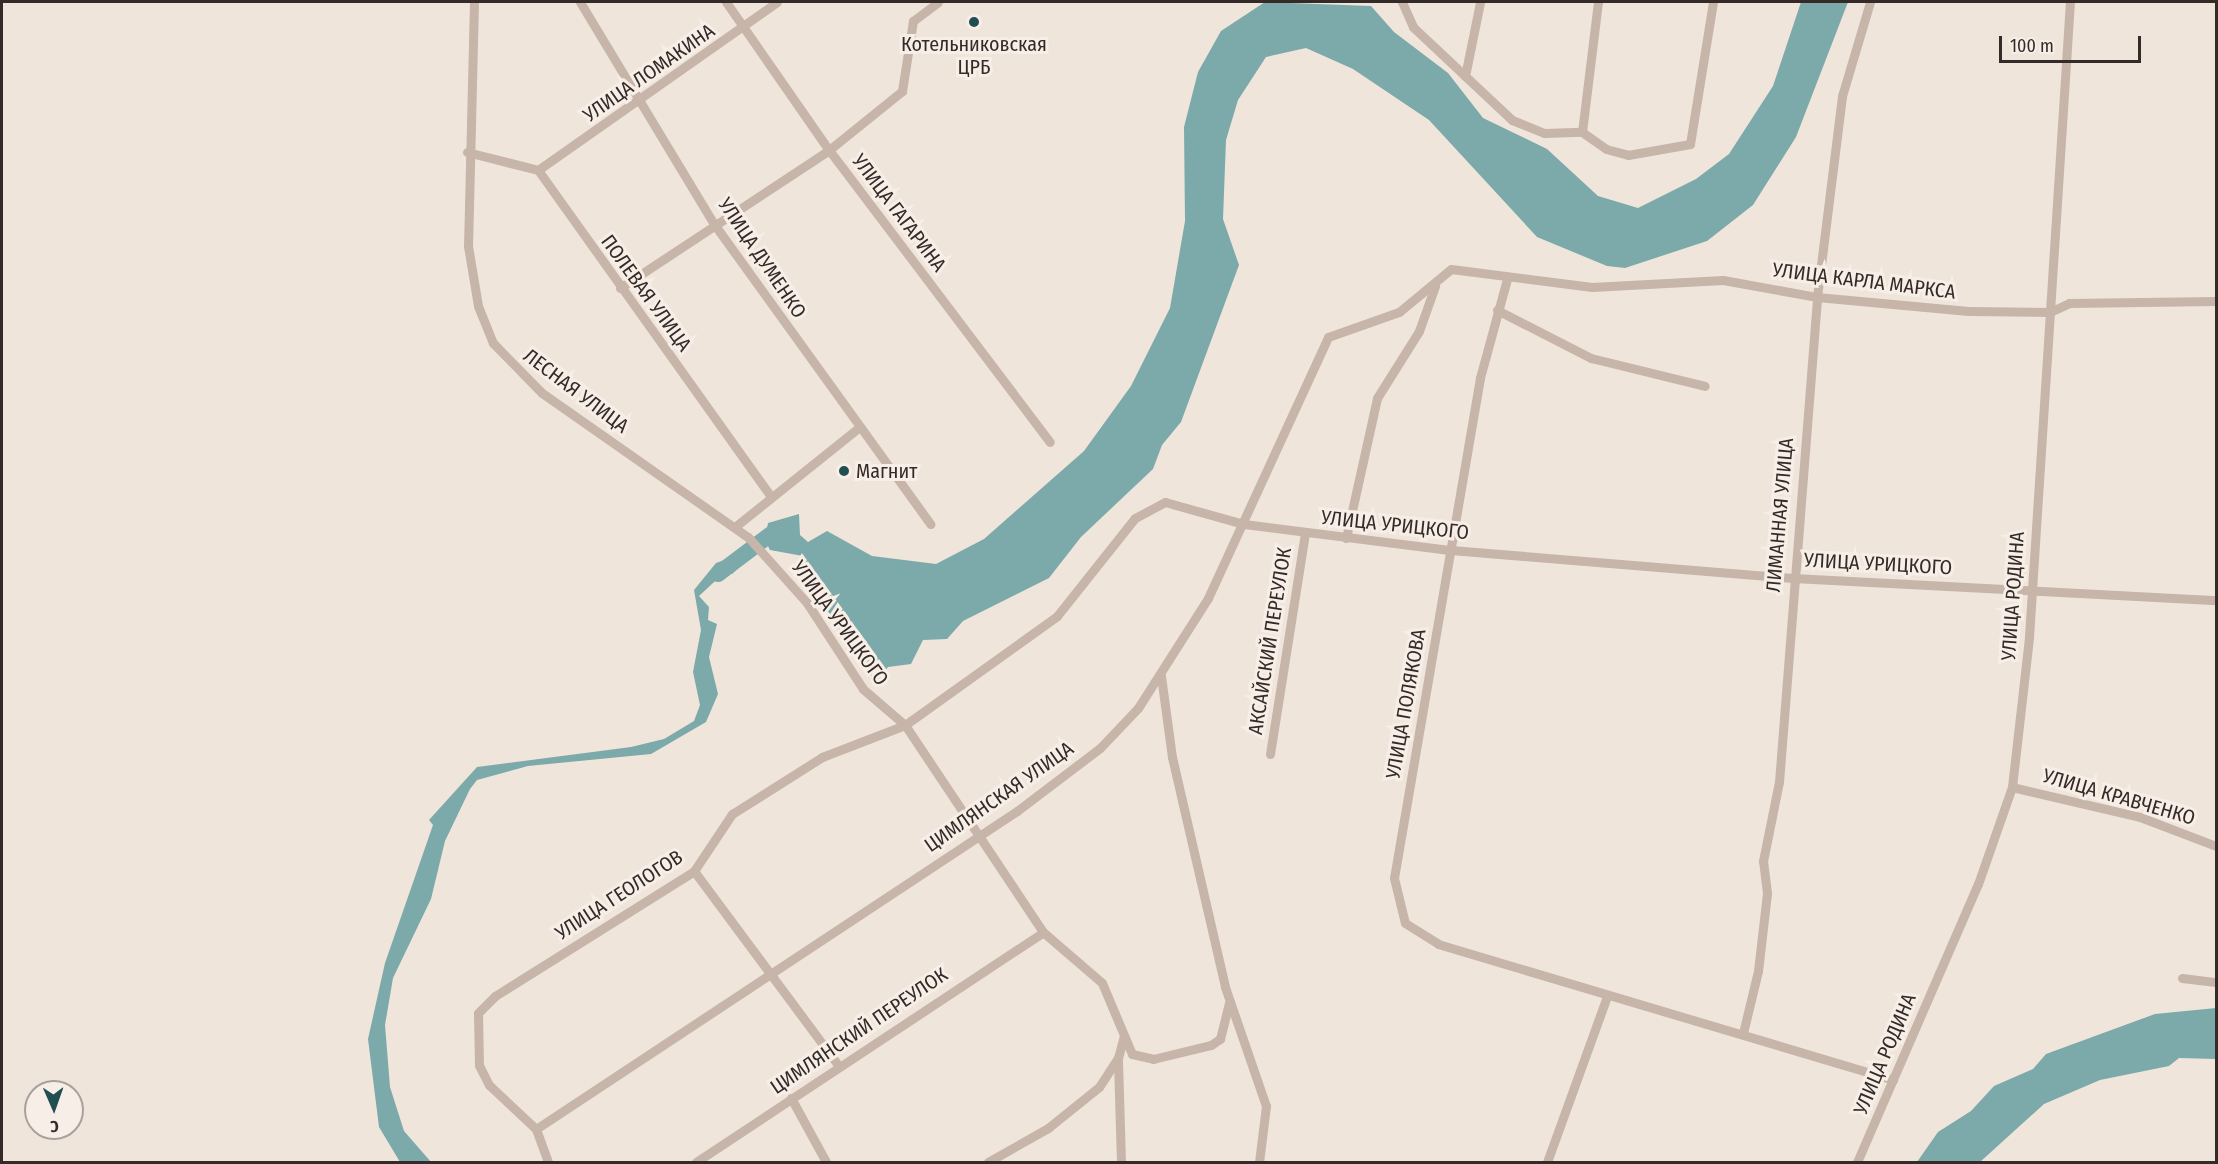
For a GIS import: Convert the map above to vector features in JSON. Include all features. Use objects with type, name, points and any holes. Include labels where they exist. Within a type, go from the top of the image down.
[{"type":"street","name":"ЛЕСНАЯ УЛИЦА","points":[[474,2],[467,152],[472,275],[483,320],[500,353],[543,393],[736,526],[748,537]]},
{"type":"street","name":"УЛИЦА ДУМЕНКО","points":[[580,2],[714,224],[857,429],[930,524]]},
{"type":"street","name":"УЛИЦА ГАГАРИНА","points":[[726,2],[829,150],[1050,442]]},
{"type":"street","name":"УЛИЦА ЛОМАКИНА","points":[[538,170],[641,102],[744,29],[777,2]]},
{"type":"street","points":[[620,288],[829,150],[902,91],[913,21],[938,2]]},
{"type":"street","points":[[1402,2],[1413,27],[1512,120],[1544,133],[1582,132],[1617,154],[1661,153],[1690,144],[1713,2]]},
{"type":"street","points":[[1465,76],[1480,2]]},
{"type":"street","points":[[1582,132],[1598,2]]},
{"type":"street","name":"ЛИМАННАЯ УЛИЦА","points":[[1743,1033],[1758,971],[1767,893],[1763,861],[1779,782],[1793,578],[1817,297],[1842,96],[1870,2]]},
{"type":"street","name":"УЛИЦА РОДИНА","points":[[1857,1162],[1978,884],[2012,787],[2031,591],[2070,2]]},
{"type":"street","points":[[467,152],[538,170]]},
{"type":"street","name":"ПОЛЕВАЯ УЛИЦА","points":[[538,170],[620,288],[770,495]]},
{"type":"street","name":"ЦИМЛЯНСКАЯ УЛИЦА","points":[[536,1129],[977,833],[1017,811],[1100,748],[1161,676],[1244,524],[1328,337],[1399,312],[1459,268],[1507,279]]},
{"type":"street","name":"УЛИЦА КАРЛА МАРКСА","points":[[1507,279],[1592,287],[1723,280],[1817,297],[2050,312],[2069,303],[2217,301]]},
{"type":"street","name":"УЛИЦА ПОЛЯКОВА","points":[[1507,279],[1497,310],[1451,550],[1394,878],[1400,910],[1419,937],[1607,996],[1743,1033],[1893,1080]]},
{"type":"street","points":[[1346,538],[1377,398],[1419,330],[1435,286]]},
{"type":"street","points":[[1497,310],[1591,358],[1705,386]]},
{"type":"street","points":[[736,526],[770,495],[857,429]]},
{"type":"street","name":"УЛИЦА УРИЦКОГО","points":[[748,537],[768,555],[807,603],[863,688],[904,725],[1057,616],[1145,509],[1170,502],[1244,524],[1451,550],[1793,578],[2217,600]]},
{"type":"street","name":"АКСАЙСКИЙ ПЕРЕУЛОК","points":[[1270,754],[1305,533]]},
{"type":"street","points":[[1161,676],[1174,768],[1229,1003],[1266,1107],[1259,1162]]},
{"type":"street","points":[[904,725],[1043,932],[1102,983],[1124,1035],[1140,1059],[1211,1045],[1220,1039],[1229,1003]]},
{"type":"street","name":"УЛИЦА ГЕОЛОГОВ","points":[[536,1129],[489,1086],[479,1065],[474,1038],[478,1013],[495,996],[694,871],[732,814],[822,757],[904,725]]},
{"type":"street","name":"УЛИЦА КРАВЧЕНКО","points":[[2012,787],[2140,817],[2217,846]]},
{"type":"street","points":[[694,871],[773,971],[838,1066]]},
{"type":"street","name":"ЦИМЛЯНСКИЙ ПЕРЕУЛОК","points":[[696,1162],[1043,932]]},
{"type":"street","points":[[2182,978],[2217,982]]},
{"type":"street","points":[[1547,1162],[1607,996]]},
{"type":"street","points":[[1121,1162],[1118,1058],[1124,1035]]},
{"type":"street","points":[[988,1162],[1083,1102],[1118,1058]]},
{"type":"street","points":[[791,1098],[826,1162]]},
{"type":"street","points":[[536,1129],[548,1162]]},
{"type":"water","points":[[1265,2],[1371,6],[1394,32],[1448,73],[1483,118],[1547,149],[1598,196],[1638,208],[1696,179],[1729,154],[1773,86],[1801,2],[1848,2],[1796,137],[1753,205],[1707,241],[1625,268],[1607,266],[1537,237],[1429,120],[1353,69],[1306,48],[1266,57],[1238,100],[1226,140],[1223,219],[1239,265],[1181,422],[1162,445],[1153,469],[1081,537],[1049,578],[963,621],[947,639],[923,640],[911,664],[888,667],[878,680],[873,678],[805,579],[803,556],[770,550],[765,540],[768,523],[799,514],[800,535],[808,542],[827,531],[872,556],[936,564],[984,539],[1084,451],[1131,386],[1170,308],[1185,221],[1184,127],[1198,72],[1221,31]]},
{"type":"water","points":[[730,558],[737,569],[732,574],[727,570],[699,596],[709,607],[708,620],[717,624],[709,657],[718,694],[706,722],[651,754],[528,766],[477,780],[470,789],[445,841],[431,899],[393,978],[385,1025],[390,1087],[404,1131],[431,1162],[400,1162],[379,1127],[368,1039],[385,963],[433,825],[429,820],[477,767],[631,747],[664,739],[694,721],[700,705],[693,672],[701,630],[694,590],[716,563]]},
{"type":"water","points":[[2216,1008],[2216,1059],[2179,1058],[2169,1066],[2100,1080],[2044,1104],[1980,1162],[1917,1162],[1938,1132],[1971,1111],[1994,1086],[2033,1069],[2046,1054],[2155,1014]]},
{"type":"waterway","points":[[718,574],[775,531],[784,536]]},
{"type":"place","name":"Котельниковская ЦРБ","points":[[974,22]]},
{"type":"place","name":"Магнит","points":[[844,471]]}]
